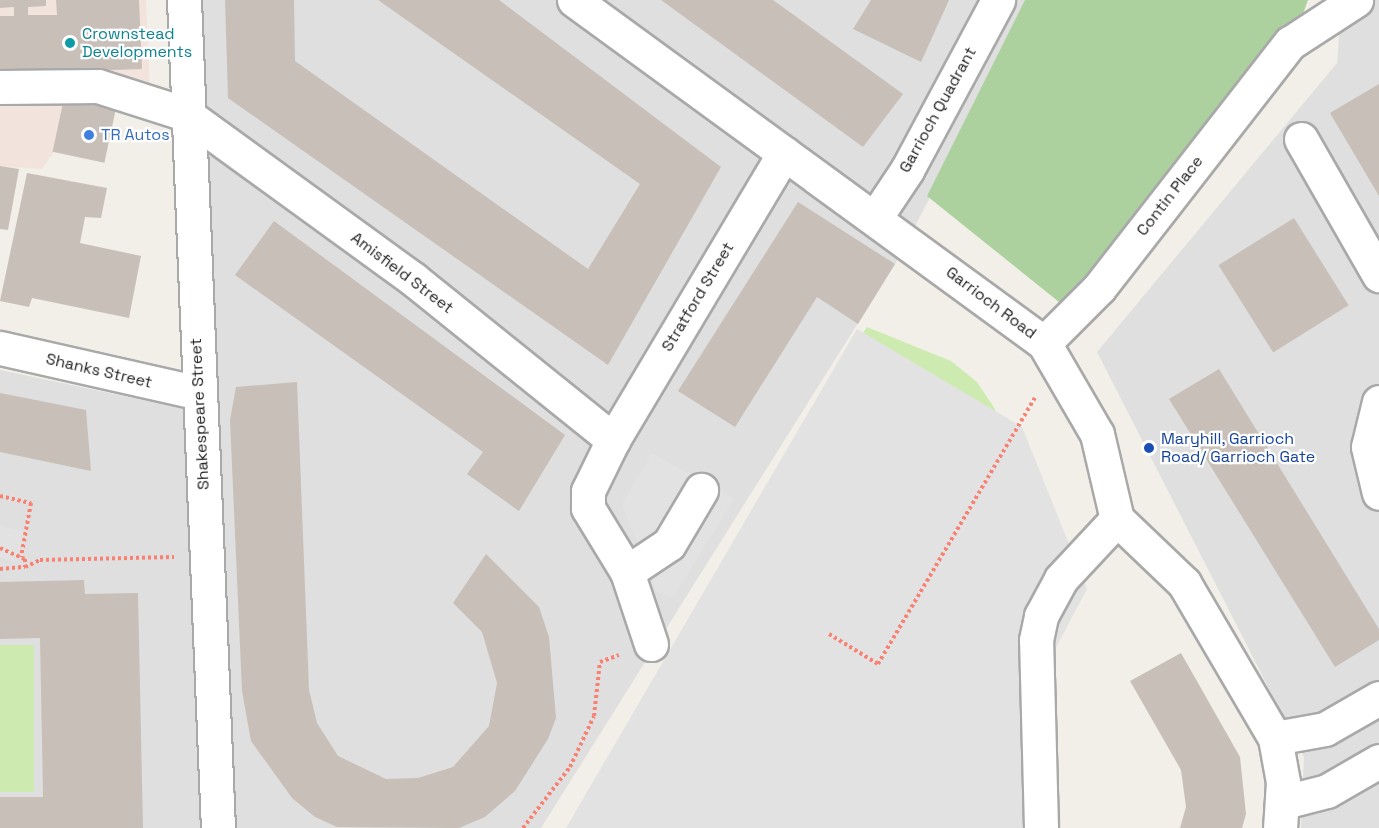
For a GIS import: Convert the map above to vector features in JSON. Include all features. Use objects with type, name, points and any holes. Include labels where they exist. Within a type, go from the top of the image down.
[{"type":"street","name":"Shakespeare Street","points":[[184,0],[186,114],[218,828]]},
{"type":"street","name":"Garrioch Road","points":[[574,0],[875,218],[1051,352],[1097,434],[1117,519]]},
{"type":"street","name":"Garrioch Quadrant","points":[[875,218],[907,170],[998,0]]},
{"type":"street","name":"Contin Place","points":[[1051,352],[1093,294],[1290,43],[1356,0]]},
{"type":"street","name":"Amisfield Street","points":[[0,87],[98,86],[186,114],[413,279],[613,440]]},
{"type":"street","points":[[1300,139],[1379,275]]},
{"type":"street","name":"Stratford Street","points":[[651,645],[627,572],[588,508],[588,491],[613,440],[784,153]]},
{"type":"street","name":"Shanks Street","points":[[0,348],[199,393]]},
{"type":"street","points":[[1379,402],[1368,447],[1379,493]]},
{"type":"street","points":[[627,572],[669,544],[701,490]]},
{"type":"street","points":[[1041,828],[1036,640],[1041,616],[1061,579],[1117,519],[1184,583],[1275,738],[1282,815],[1379,761]]},
{"type":"street","points":[[1275,738],[1325,729],[1379,698]]},
{"type":"path","points":[[830,634],[878,664],[1051,352]]},
{"type":"path","points":[[0,496],[31,503],[21,557],[25,567]]},
{"type":"path","points":[[0,548],[21,557]]},
{"type":"path","points":[[0,569],[25,567],[40,560],[109,562],[206,555]]},
{"type":"path","points":[[523,828],[538,814],[575,757],[594,716],[600,662],[651,645]]},
{"type":"shaded area","points":[[0,0],[146,0],[151,116],[64,98],[54,152],[42,169],[0,166]]},
{"type":"shaded area","points":[[187,0],[1034,0],[895,264],[541,828],[0,828],[0,370],[181,408]]},
{"type":"shaded area","points":[[1342,0],[1379,0],[1379,828],[1301,828],[1304,757],[1097,352],[1337,63]]},
{"type":"shaded area","points":[[857,329],[1022,427],[1087,589],[1052,655],[1061,828],[566,828]]},
{"type":"shaded area","points":[[652,453],[734,499],[673,598],[656,591],[622,504]]},
{"type":"shaded area","points":[[0,526],[23,531],[17,562],[0,558]]},
{"type":"green space","points":[[1025,0],[1308,0],[1303,14],[1069,310],[927,196]]},
{"type":"green space","points":[[867,327],[951,361],[977,382],[995,409],[993,432],[839,369]]},
{"type":"green space","points":[[0,645],[34,645],[34,792],[0,792]]},
{"type":"building","name":"Crownstead Developments","points":[[0,0],[46,0],[46,6],[28,7],[28,15],[57,15],[56,0],[139,0],[142,69],[0,74],[0,16],[14,16],[14,7],[0,8]]},
{"type":"building","points":[[225,0],[294,0],[295,61],[588,269],[640,184],[378,0],[499,0],[721,167],[608,365],[228,98]]},
{"type":"building","points":[[661,0],[773,0],[903,94],[863,147]]},
{"type":"building","points":[[871,0],[949,0],[921,62],[853,29]]},
{"type":"building","points":[[1379,84],[1379,196],[1330,113]]},
{"type":"building","points":[[64,98],[116,109],[104,163],[53,152]]},
{"type":"building","points":[[0,166],[19,169],[8,230],[0,229]]},
{"type":"building","points":[[27,173],[107,188],[101,218],[85,217],[80,243],[141,256],[129,318],[32,298],[29,307],[0,301]]},
{"type":"building","points":[[798,202],[895,264],[858,324],[817,297],[735,427],[678,391]]},
{"type":"building","points":[[1294,218],[1349,305],[1273,353],[1219,265]]},
{"type":"building","points":[[274,221],[565,435],[519,511],[467,474],[483,452],[235,275]]},
{"type":"building","points":[[1219,369],[1379,629],[1379,640],[1335,667],[1169,399]]},
{"type":"building","points":[[297,382],[309,690],[317,723],[338,756],[386,779],[418,778],[453,767],[489,726],[497,683],[482,632],[453,603],[486,554],[539,607],[549,637],[556,718],[548,739],[515,791],[485,817],[459,828],[337,827],[315,817],[292,798],[251,741],[242,691],[230,420],[236,387]]},
{"type":"building","points":[[0,393],[86,410],[91,471],[0,452]]},
{"type":"building","points":[[84,580],[85,594],[138,593],[143,828],[0,828],[0,797],[43,797],[40,638],[0,639],[0,582]]},
{"type":"building","points":[[1181,653],[1240,757],[1246,814],[1242,828],[1180,828],[1186,807],[1181,770],[1130,681]]},
{"type":"place","name":"Crownstead Developments","points":[[70,43]]},
{"type":"place","name":"TR Autos","points":[[89,135]]},
{"type":"place","name":"Maryhill, Garrioch Road/ Garrioch Gate","points":[[1149,448]]}]
